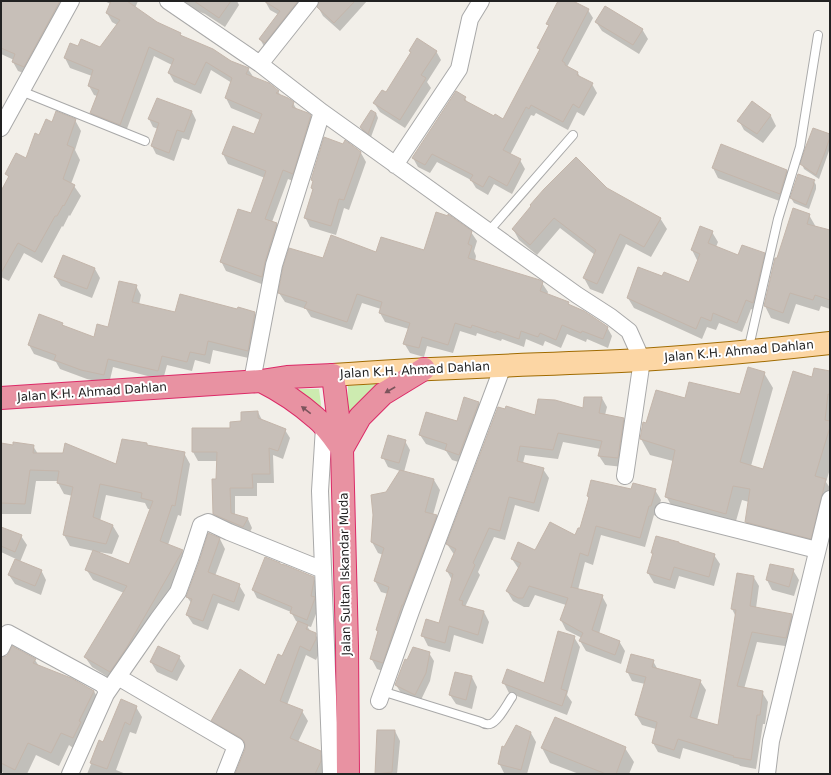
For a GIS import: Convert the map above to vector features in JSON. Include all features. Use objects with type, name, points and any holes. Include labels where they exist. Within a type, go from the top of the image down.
[{"type":"highway","points":[[257,381],[277,389],[317,418],[342,449],[360,417],[383,394],[424,370]]},
{"type":"highway","name":"Jalan K.H. Ahmad Dahlan","points":[[1,398],[257,381],[286,377],[333,375]]},
{"type":"highway","name":"Jalan Sultan Iskandar Muda","points":[[333,375],[342,449],[347,646],[348,774]]},
{"type":"main road","name":"Jalan K.H. Ahmad Dahlan","points":[[333,375],[642,360],[748,352],[830,343]]},
{"type":"street","points":[[1,128],[70,1]]},
{"type":"street","points":[[168,1],[260,64],[322,112],[395,165],[629,331],[642,360],[626,476]]},
{"type":"street","points":[[260,64],[310,1]]},
{"type":"street","points":[[395,165],[458,69],[470,19],[481,1]]},
{"type":"street","points":[[257,381],[274,265],[322,112]]},
{"type":"street","points":[[381,695],[503,366]]},
{"type":"street","points":[[324,427],[320,492],[331,774]]},
{"type":"street","points":[[767,774],[771,741],[830,499]]},
{"type":"street","points":[[663,511],[817,550]]},
{"type":"street","points":[[70,774],[106,694],[178,592],[201,525],[208,522],[323,570]]},
{"type":"street","points":[[1,648],[8,633],[102,684],[106,690],[106,694]]},
{"type":"street","points":[[118,677],[236,746],[225,774]]},
{"type":"lane","points":[[748,352],[778,219],[800,147],[818,35]]},
{"type":"lane","points":[[21,91],[144,141]]},
{"type":"lane","points":[[488,232],[573,135]]},
{"type":"lane","points":[[381,695],[388,693],[485,724],[495,722],[512,697]]},
{"type":"green space","points":[[387,383],[347,421],[348,386]]},
{"type":"green space","points":[[292,389],[319,389],[322,412],[311,399]]},
{"type":"building","points":[[1,1],[60,1],[24,67],[12,62],[15,54],[1,48]]},
{"type":"building","points":[[111,1],[127,1],[157,22],[181,33],[180,35],[213,49],[231,61],[249,68],[246,74],[269,83],[279,91],[276,93],[294,102],[292,107],[311,115],[293,174],[283,170],[265,219],[277,223],[262,277],[220,262],[238,209],[251,213],[266,171],[222,154],[233,126],[254,134],[262,114],[225,98],[232,78],[206,62],[195,85],[168,73],[174,59],[149,47],[120,125],[90,113],[99,90],[88,86],[93,70],[64,58],[70,43],[78,46],[81,39],[100,47],[120,20],[106,13]]},
{"type":"building","points":[[194,1],[231,1],[219,18]]},
{"type":"building","points":[[264,1],[298,1],[265,43],[259,39],[280,11]]},
{"type":"building","points":[[319,1],[355,1],[334,23],[317,7]]},
{"type":"building","points":[[558,1],[573,1],[589,9],[562,61],[565,65],[578,72],[577,75],[593,83],[579,108],[573,104],[563,122],[531,105],[529,109],[526,107],[503,150],[521,159],[507,186],[489,176],[483,187],[470,180],[473,175],[432,154],[425,165],[412,158],[456,91],[466,97],[464,100],[494,116],[495,114],[503,119],[540,49],[537,48],[549,25],[546,24]]},
{"type":"building","points":[[605,6],[643,29],[633,45],[595,22]]},
{"type":"building","points":[[417,38],[437,51],[421,75],[426,78],[400,120],[373,103],[382,90],[386,92],[411,52],[409,51]]},
{"type":"building","points":[[157,98],[192,111],[184,132],[177,130],[169,153],[151,146],[159,123],[148,119]]},
{"type":"building","points":[[752,101],[771,115],[757,134],[737,121]]},
{"type":"building","points":[[371,110],[376,113],[368,134],[360,127]]},
{"type":"building","points":[[56,111],[76,119],[67,145],[74,148],[63,179],[75,185],[64,206],[63,205],[57,216],[55,216],[35,252],[18,243],[1,273],[1,191],[9,176],[5,174],[16,153],[26,158],[35,133],[39,135],[46,119],[52,122]]},
{"type":"building","points":[[813,128],[830,134],[816,175],[800,164]]},
{"type":"building","points":[[324,137],[343,144],[345,140],[361,152],[344,200],[339,199],[331,226],[304,218],[313,189],[311,188],[313,181],[311,180]]},
{"type":"building","points":[[721,144],[787,170],[780,194],[712,168]]},
{"type":"building","points":[[576,157],[607,188],[661,218],[644,247],[620,234],[597,284],[583,278],[596,250],[554,218],[530,245],[512,229],[544,189]]},
{"type":"building","points":[[798,174],[815,180],[806,205],[790,198]]},
{"type":"building","points":[[793,208],[810,214],[807,224],[830,230],[830,300],[815,295],[813,300],[790,293],[783,313],[764,306],[775,258],[777,258]]},
{"type":"building","points":[[436,212],[448,216],[448,214],[472,231],[468,244],[472,246],[468,258],[540,280],[543,282],[540,291],[569,302],[568,304],[584,311],[608,327],[603,339],[582,331],[581,333],[562,325],[556,340],[540,333],[538,337],[521,331],[519,339],[472,325],[471,328],[455,323],[448,345],[422,337],[419,348],[403,344],[410,323],[379,313],[382,302],[357,294],[347,322],[304,308],[307,302],[278,293],[283,267],[289,248],[323,258],[331,235],[376,252],[381,237],[424,250]]},
{"type":"building","points":[[700,226],[713,231],[708,243],[738,255],[742,245],[765,253],[753,303],[746,300],[737,323],[713,313],[711,321],[701,317],[696,329],[627,298],[638,267],[662,276],[664,272],[689,282],[700,254],[691,250]]},
{"type":"building","points":[[63,255],[95,268],[87,289],[54,277]]},
{"type":"building","points":[[119,281],[137,285],[132,302],[175,312],[180,294],[237,309],[238,307],[255,312],[248,351],[208,341],[205,355],[190,352],[187,362],[162,356],[158,371],[108,359],[104,375],[81,370],[54,360],[56,355],[28,345],[39,314],[63,323],[62,325],[94,337],[97,324],[108,327]]},
{"type":"building","points":[[748,367],[765,372],[740,462],[763,469],[793,371],[812,377],[814,368],[830,371],[830,395],[828,394],[825,420],[830,421],[830,427],[815,476],[826,479],[811,539],[745,522],[750,489],[733,486],[726,514],[665,497],[675,450],[640,439],[643,422],[646,423],[656,390],[685,398],[689,382],[740,394]]},
{"type":"building","points":[[464,397],[479,402],[459,455],[445,450],[447,444],[419,435],[426,412],[457,421]]},
{"type":"building","points":[[584,397],[602,397],[599,413],[624,418],[618,458],[598,456],[602,441],[558,433],[553,450],[520,446],[517,461],[544,468],[534,503],[509,497],[500,531],[489,528],[473,563],[475,565],[459,600],[463,601],[462,605],[484,611],[478,635],[449,626],[445,643],[421,636],[426,619],[439,623],[453,574],[446,571],[456,549],[446,544],[498,407],[505,409],[506,406],[535,415],[538,399],[555,400],[583,408]]},
{"type":"building","points":[[258,411],[258,418],[286,429],[278,451],[269,448],[270,474],[252,474],[253,488],[230,488],[231,513],[248,518],[243,527],[213,514],[212,479],[216,479],[217,452],[192,452],[192,428],[230,428],[230,422],[241,421],[241,412]]},
{"type":"building","points":[[388,435],[406,440],[399,463],[381,458]]},
{"type":"building","points":[[122,439],[185,452],[175,506],[172,505],[160,541],[183,550],[127,647],[110,672],[84,657],[127,586],[85,570],[93,550],[129,564],[153,501],[141,498],[142,493],[100,484],[93,517],[113,525],[106,544],[63,535],[73,487],[57,483],[59,471],[30,470],[25,504],[1,503],[1,443],[13,445],[13,442],[34,445],[33,453],[63,453],[65,443],[116,464]]},
{"type":"building","points":[[400,470],[434,479],[425,512],[437,515],[402,605],[383,663],[370,659],[378,631],[376,630],[389,587],[374,581],[384,548],[371,542],[373,515],[371,495],[386,492]]},
{"type":"building","points":[[591,480],[631,489],[633,483],[656,489],[651,506],[649,506],[640,538],[596,526],[588,556],[580,553],[571,587],[603,595],[592,630],[620,641],[615,655],[579,641],[583,633],[560,620],[568,598],[529,586],[523,598],[518,598],[506,591],[521,563],[511,559],[518,542],[535,550],[550,522],[575,535],[578,528],[580,528],[589,497],[587,496]]},
{"type":"building","points":[[1,527],[22,535],[15,552],[1,546]]},
{"type":"building","points":[[208,533],[220,538],[208,572],[240,584],[234,602],[213,594],[203,621],[186,615],[192,599],[186,597]]},
{"type":"building","points":[[656,536],[715,554],[709,577],[674,567],[670,580],[647,573]]},
{"type":"building","points":[[265,557],[314,577],[311,596],[315,598],[307,620],[290,613],[292,607],[252,590]]},
{"type":"building","points":[[15,559],[42,570],[35,586],[8,575]]},
{"type":"building","points":[[770,564],[794,569],[789,587],[766,580]]},
{"type":"building","points":[[737,573],[754,576],[750,606],[792,614],[786,638],[752,632],[737,686],[763,691],[760,715],[757,715],[751,760],[733,757],[734,756],[678,739],[674,750],[652,743],[657,722],[635,715],[646,677],[626,672],[631,654],[654,660],[652,667],[701,680],[690,717],[718,725],[736,610],[731,609]]},
{"type":"building","points":[[298,621],[308,625],[306,629],[316,633],[316,639],[310,651],[300,646],[280,701],[303,710],[290,738],[321,751],[321,761],[315,774],[235,774],[245,749],[244,741],[211,721],[240,669],[265,685],[278,654],[282,656]]},
{"type":"building","points":[[558,631],[575,636],[561,689],[567,691],[562,706],[502,683],[507,669],[544,683]]},
{"type":"building","points":[[12,646],[36,659],[33,663],[71,678],[94,691],[79,721],[81,722],[73,738],[61,733],[51,753],[28,743],[15,770],[1,763],[1,657],[7,656]]},
{"type":"building","points":[[158,646],[180,656],[172,672],[150,662]]},
{"type":"building","points":[[413,647],[430,652],[426,673],[415,695],[395,685],[405,659],[407,660]]},
{"type":"building","points":[[455,672],[472,676],[466,700],[449,695]]},
{"type":"building","points":[[121,699],[137,706],[130,725],[125,722],[107,769],[90,763],[99,740],[103,742]]},
{"type":"building","points":[[555,717],[626,747],[616,774],[606,774],[541,748]]},
{"type":"building","points":[[516,725],[531,732],[521,770],[498,764],[502,746],[504,747]]},
{"type":"building","points":[[377,730],[395,730],[392,772],[375,774]]}]
